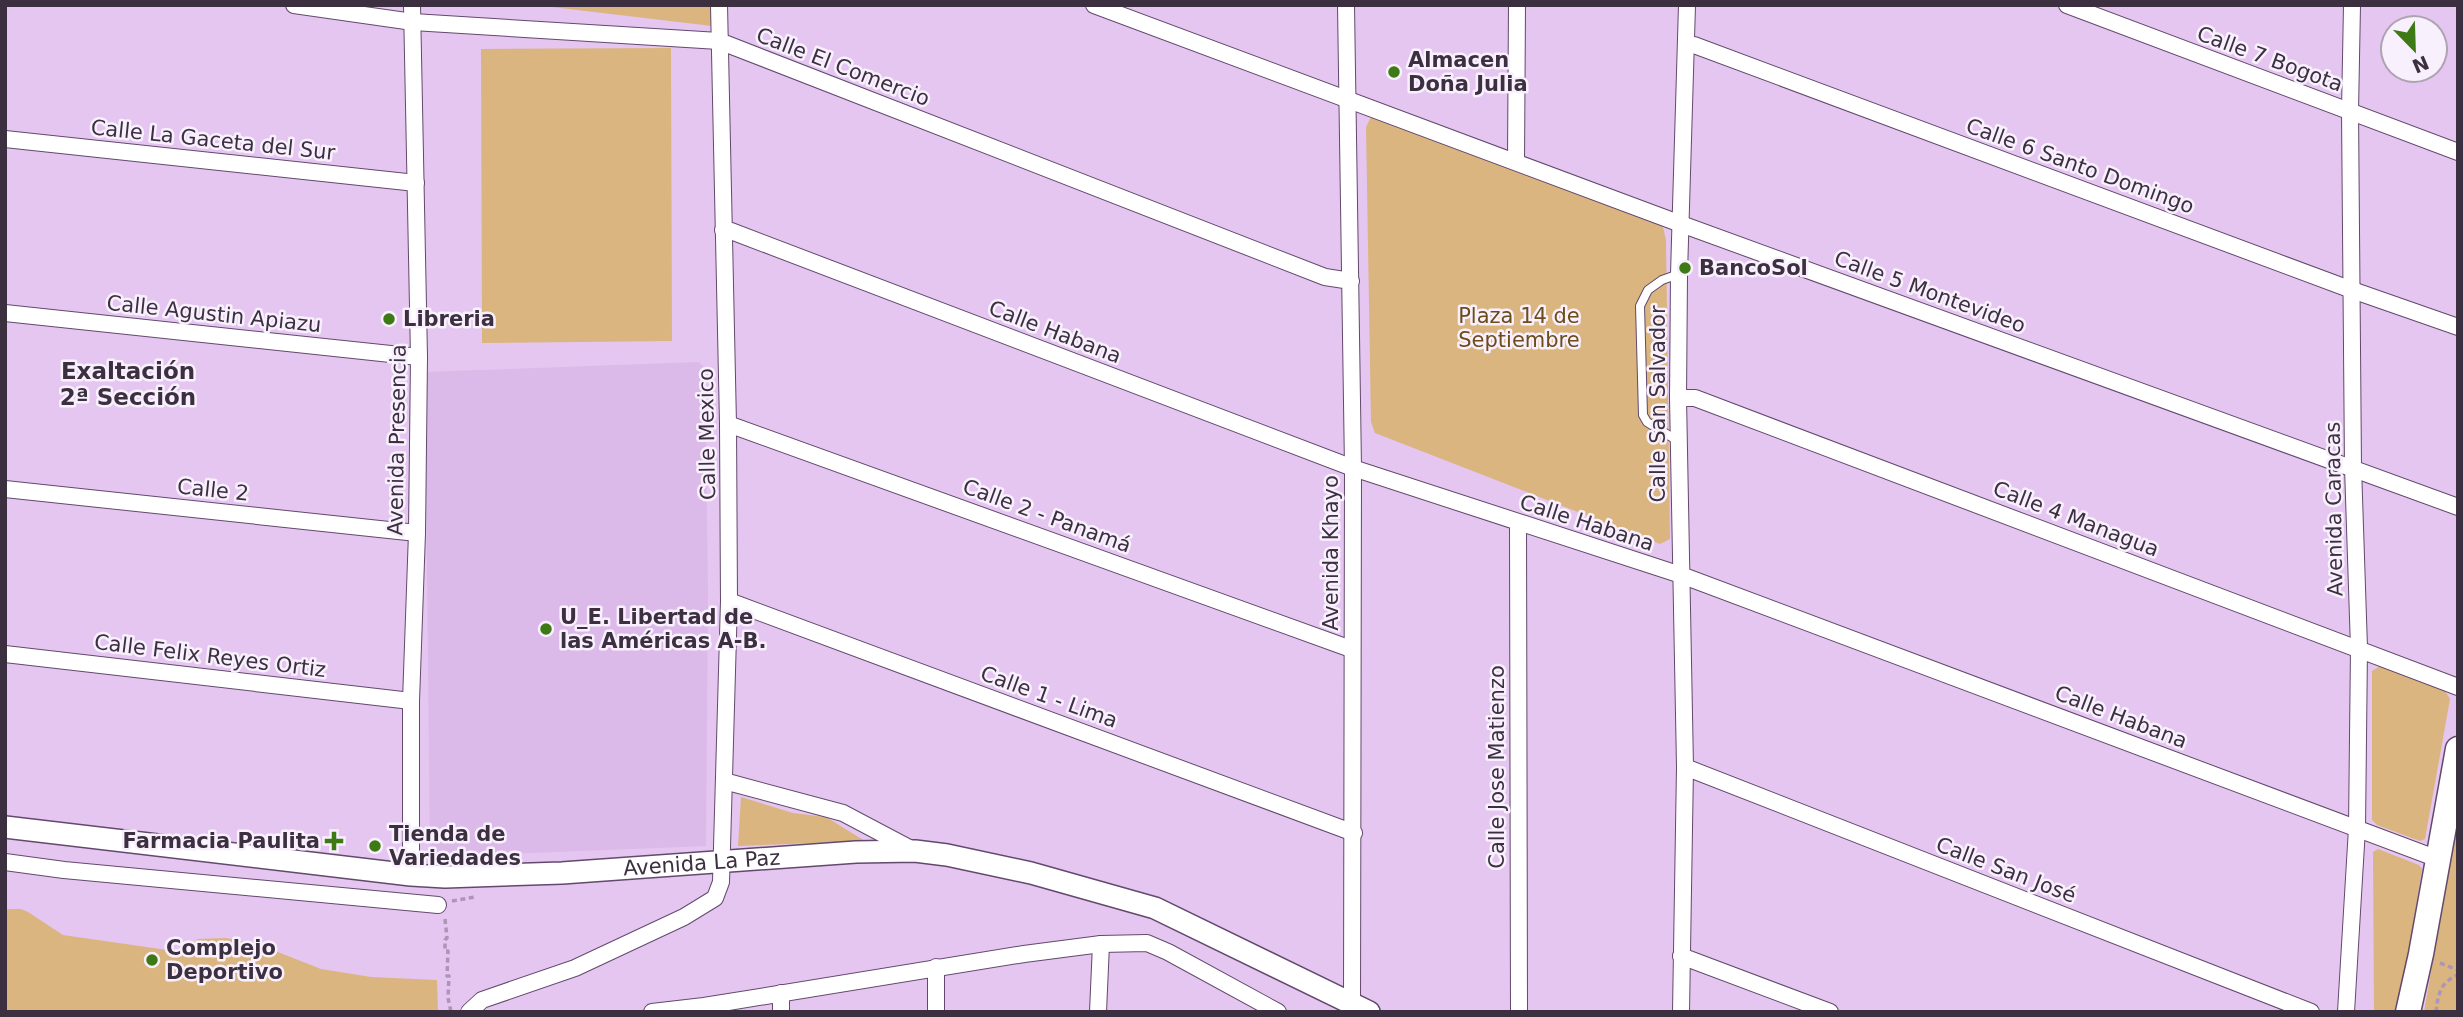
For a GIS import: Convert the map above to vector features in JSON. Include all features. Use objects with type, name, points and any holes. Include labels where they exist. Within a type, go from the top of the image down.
[{"type":"main road","points":[[2408,1012],[2458,749]]},
{"type":"main road","name":"Avenida La Paz","points":[[5,827],[445,877],[562,873],[856,852],[915,851],[947,855],[1031,873],[1155,908],[1360,1008]]},
{"type":"street","name":"Calle El Comercio","points":[[294,5],[719,41],[1325,276],[1351,281]]},
{"type":"street","name":"Calle Mexico","points":[[469,1012],[482,1000],[575,968],[684,917],[715,898],[721,882],[729,601],[719,5]]},
{"type":"street","name":"Calle 5 Montevideo","points":[[1094,5],[1348,102],[1516,161],[1681,224],[2458,507]]},
{"type":"street","name":"Avenida Khayo","points":[[1346,5],[1353,468],[1354,833],[1360,1008]]},
{"type":"street","points":[[1516,161],[1517,5]]},
{"type":"street","name":"Calle San Salvador","points":[[1681,1012],[1685,767],[1678,398],[1687,5]]},
{"type":"street","name":"Calle 7 Bogota","points":[[2067,5],[2458,152]]},
{"type":"street","name":"Avenida Caracas","points":[[2346,1012],[2357,828],[2359,648],[2353,467],[2350,111],[2352,5]]},
{"type":"street","name":"Avenida Presencia","points":[[411,875],[411,701],[419,357],[412,13]]},
{"type":"street","name":"Calle 6 Santo Domingo","points":[[1687,45],[1707,50],[2458,327]]},
{"type":"street","name":"Calle La Gaceta del Sur","points":[[5,139],[416,183]]},
{"type":"street","name":"Calle Habana","points":[[723,230],[1353,468],[1681,575],[2438,859]]},
{"type":"street","name":"Calle Agustin Apiazu","points":[[5,313],[419,357]]},
{"type":"street","name":"Calle 4 Managua","points":[[1678,398],[1695,398],[2458,687]]},
{"type":"street","name":"Calle 2 - Panamá","points":[[728,424],[1352,649]]},
{"type":"street","name":"Calle 2","points":[[5,489],[417,533]]},
{"type":"street","name":"Calle Jose Matienzo","points":[[1518,523],[1519,1012]]},
{"type":"street","name":"Calle 1 - Lima","points":[[729,601],[1354,833]]},
{"type":"street","name":"Calle Felix Reyes Ortiz","points":[[5,654],[411,701]]},
{"type":"street","name":"Calle San José","points":[[1685,767],[2311,1012]]},
{"type":"street","points":[[723,781],[843,813],[915,851]]},
{"type":"street","points":[[5,862],[441,909]]},
{"type":"street","points":[[652,1012],[1101,944],[1147,943],[1168,952],[1259,1007],[1278,1012]]},
{"type":"street","points":[[1098,1012],[1101,944]]},
{"type":"street","points":[[1681,956],[1830,1012]]},
{"type":"street","points":[[936,967],[936,1012]]},
{"type":"street","points":[[781,993],[781,1012]]},
{"type":"lane","points":[[1679,274],[1662,280],[1648,290],[1640,306],[1643,415],[1647,422],[1679,442]]},
{"type":"path","points":[[441,909],[447,938],[445,940],[449,964],[446,964],[451,1012]]},
{"type":"path","points":[[2436,1012],[2440,988],[2458,973],[2439,962]]},
{"type":"shaded area","points":[[699,362],[705,368],[708,594],[706,846],[430,857],[425,372]]},
{"type":"green space","points":[[535,5],[712,5],[712,26]]},
{"type":"green space","points":[[671,48],[672,341],[482,343],[481,49]]},
{"type":"green space","name":"Plaza 14 de Septiembre","points":[[1372,115],[1662,223],[1666,240],[1670,539],[1660,544],[1375,433],[1371,422],[1366,127]]},
{"type":"green space","points":[[2380,666],[2445,691],[2450,699],[2425,839],[2420,841],[2377,825],[2372,820],[2372,671]]},
{"type":"green space","points":[[741,797],[793,813],[826,817],[865,841],[738,846]]},
{"type":"green space","points":[[2458,815],[2458,1012],[2424,1012]]},
{"type":"green space","points":[[2378,849],[2419,865],[2422,869],[2399,1012],[2374,1012],[2373,852]]},
{"type":"green space","name":"Complejo Deportivo","points":[[5,910],[28,912],[63,935],[174,951],[187,947],[198,939],[226,938],[260,945],[321,969],[371,977],[437,980],[438,1012],[5,1012]]},
{"type":"place","name":"Almacen Doña Julia","points":[[1394,72]]},
{"type":"place","name":"BancoSol","points":[[1685,268]]},
{"type":"place","name":"Libreria","points":[[389,319]]},
{"type":"place","name":"U_E. Libertad de las Américas A-B.","points":[[546,629]]},
{"type":"place","name":"Farmacia Paulita","points":[[334,841]]},
{"type":"place","name":"Tienda de Variedades","points":[[375,846]]},
{"type":"place","name":"Complejo Deportivo","points":[[152,960]]},
{"type":"district","name":"Exaltación 2ª Sección","points":[[128,384]]}]
